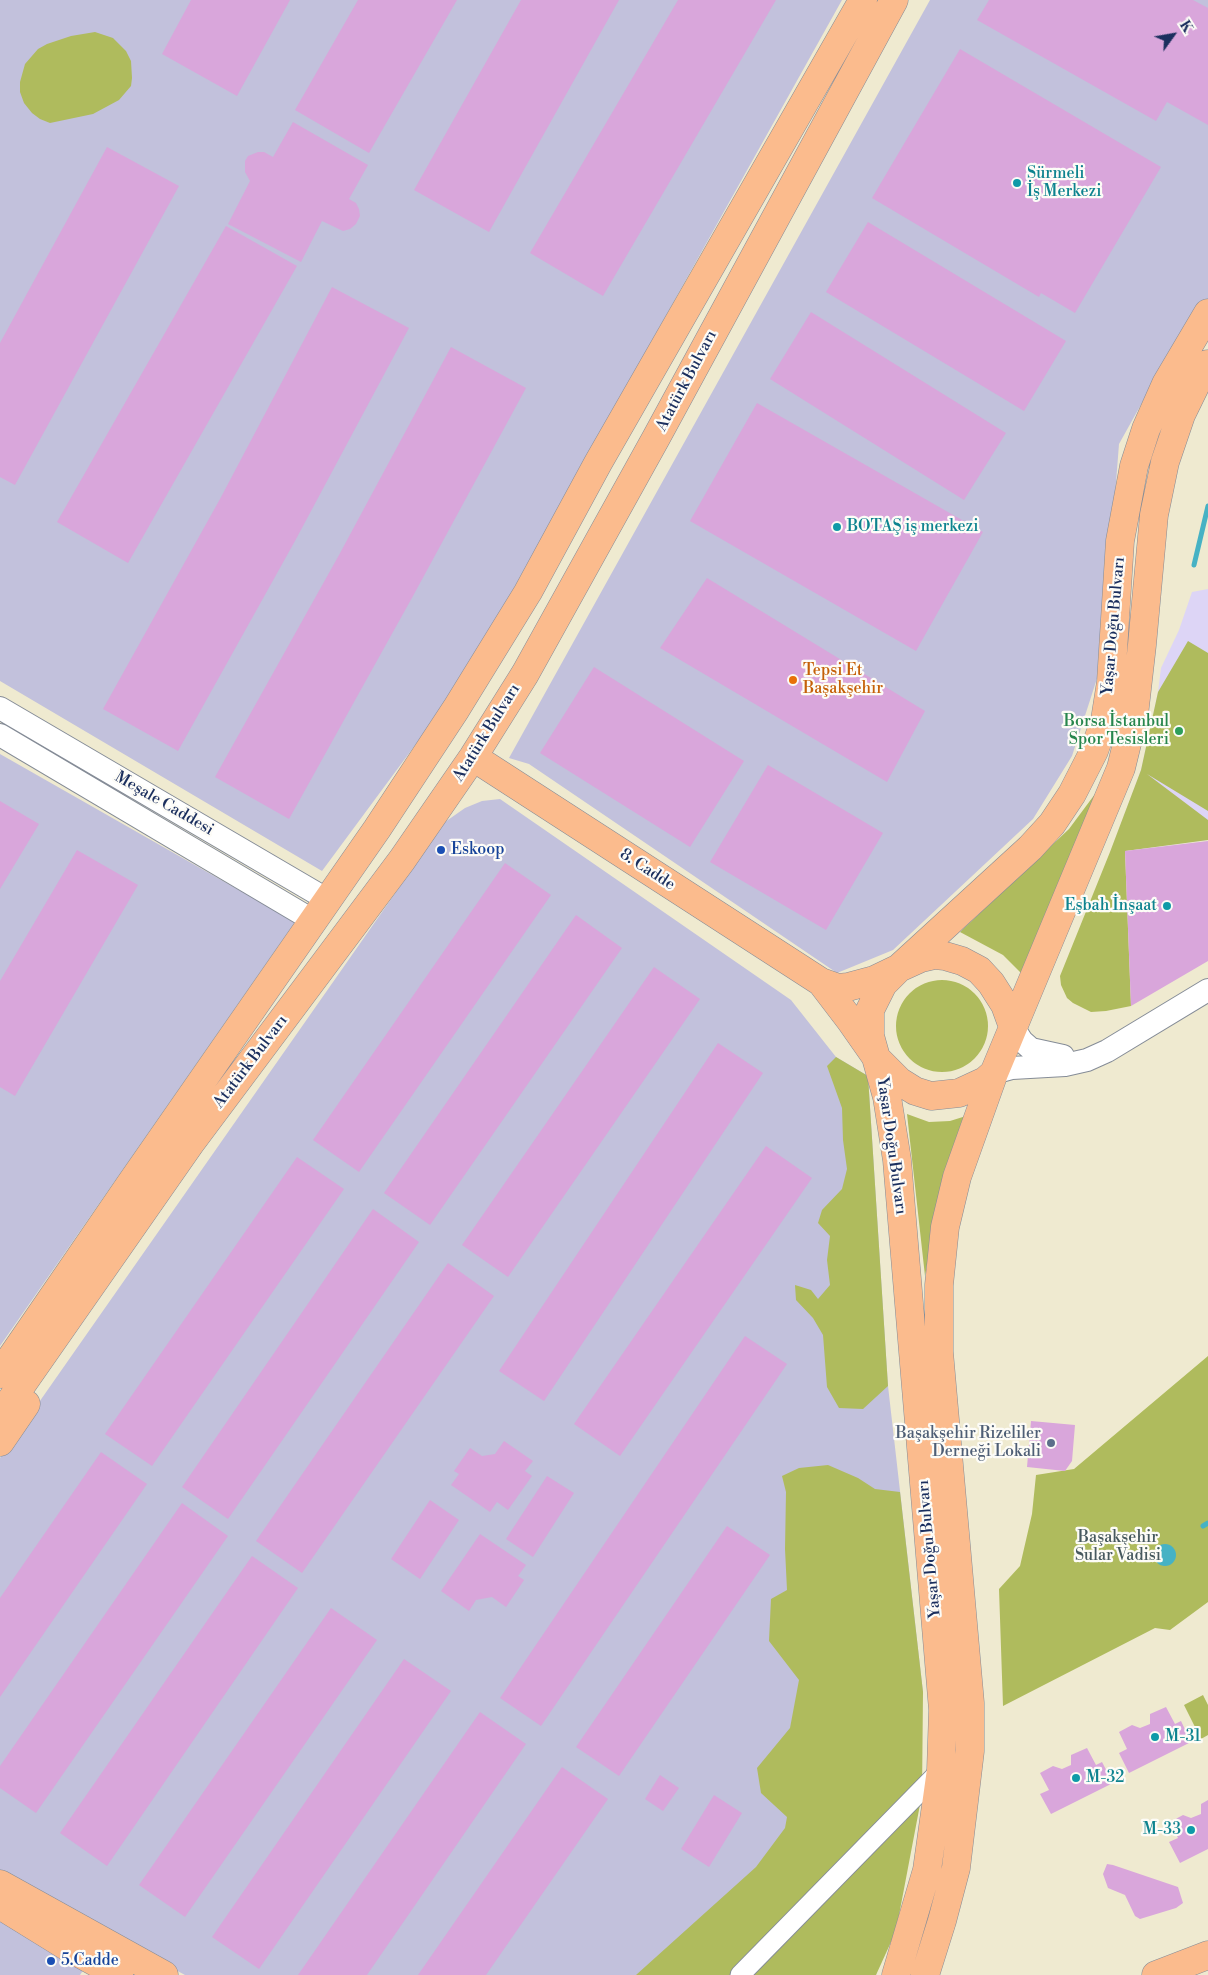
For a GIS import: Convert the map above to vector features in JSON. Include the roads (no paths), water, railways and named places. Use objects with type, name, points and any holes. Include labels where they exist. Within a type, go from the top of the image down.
[{"type":"main road","name":"Atatürk Bulvarı","points":[[0,1374],[378,829],[450,717],[528,592],[598,464],[863,0]]},
{"type":"main road","name":"Atatürk Bulvarı","points":[[0,1416],[192,1141],[402,860],[473,757],[524,674],[656,438],[894,0]]},
{"type":"main road","name":"Yaşar Doğu Bulvarı","points":[[896,1975],[927,1870],[941,1770],[943,1710],[897,1160],[887,1097],[870,1036],[870,1010],[883,984],[1030,848],[1052,824],[1072,794],[1094,751],[1105,720],[1111,682],[1120,541],[1134,466],[1146,428],[1166,384],[1208,312]]},
{"type":"main road","name":"Yaşar Doğu Bulvarı","points":[[925,1975],[942,1922],[956,1868],[970,1751],[970,1703],[940,1352],[938,1285],[945,1227],[957,1177],[994,1073],[1012,1034],[1013,1026],[1121,768],[1134,715],[1154,515],[1165,462],[1182,415],[1199,378],[1208,364]]},
{"type":"main road","name":"8. Cadde","points":[[473,757],[821,982]]},
{"type":"main road","points":[[321,910],[340,943]]},
{"type":"main road","name":"Yaşar Doğu Bulvarı","points":[[821,982],[838,988],[848,987],[874,980],[921,958],[934,955],[945,956],[962,961],[979,970],[991,982],[1005,1005],[1013,1026]]},
{"type":"main road","points":[[821,982],[878,1060]]},
{"type":"main road","name":"Yaşar Doğu Bulvarı","points":[[878,1060],[899,1082],[915,1091],[931,1096],[959,1093],[985,1081],[994,1073]]},
{"type":"main road","points":[[0,1442],[146,1232],[192,1141]]},
{"type":"main road","points":[[0,1344],[65,1253],[131,1183]]},
{"type":"main road","points":[[0,1884],[164,1975]]},
{"type":"main road","points":[[0,1905],[116,1974]]},
{"type":"main road","points":[[1156,1975],[1208,1955]]},
{"type":"street","name":"Meşale Caddesi","points":[[0,708],[321,910]]},
{"type":"street","name":"Meşale Caddesi","points":[[0,735],[321,910]]},
{"type":"street","points":[[994,1073],[1012,1068],[1066,1064],[1086,1060],[1107,1051],[1208,990]]},
{"type":"street","points":[[1013,1026],[1022,1042],[1031,1049],[1086,1060]]},
{"type":"street","points":[[740,1975],[941,1770]]},
{"type":"water","points":[[1165,1544],[1173,1547],[1176,1555],[1173,1563],[1165,1566],[1157,1563],[1154,1555],[1157,1547]]},
{"type":"waterway","points":[[1194,565],[1208,506]]},
{"type":"waterway","points":[[1203,1526],[1208,1523]]},
{"type":"place","name":"Sürmeli İş Merkezi","points":[[1017,183]]},
{"type":"place","name":"BOTAŞ iş merkezi","points":[[837,527]]},
{"type":"place","name":"Tepsi Et Başakşehir","points":[[793,680]]},
{"type":"place","name":"Borsa İstanbul Spor Tesisleri","points":[[1179,731]]},
{"type":"place","name":"Eskoop","points":[[441,850]]},
{"type":"place","name":"Eşbah İnşaat","points":[[1167,906]]},
{"type":"place","name":"Başakşehir Rizeliler Derneği Lokali","points":[[1051,1443]]},
{"type":"place","name":"M-31","points":[[1155,1737]]},
{"type":"place","name":"M-32","points":[[1076,1778]]},
{"type":"place","name":"M-33","points":[[1191,1830]]},
{"type":"place","name":"5.Cadde","points":[[51,1961]]},
{"type":"park label","name":"Başakşehir Sular Vadisi","points":[[1118,1547]]}]
